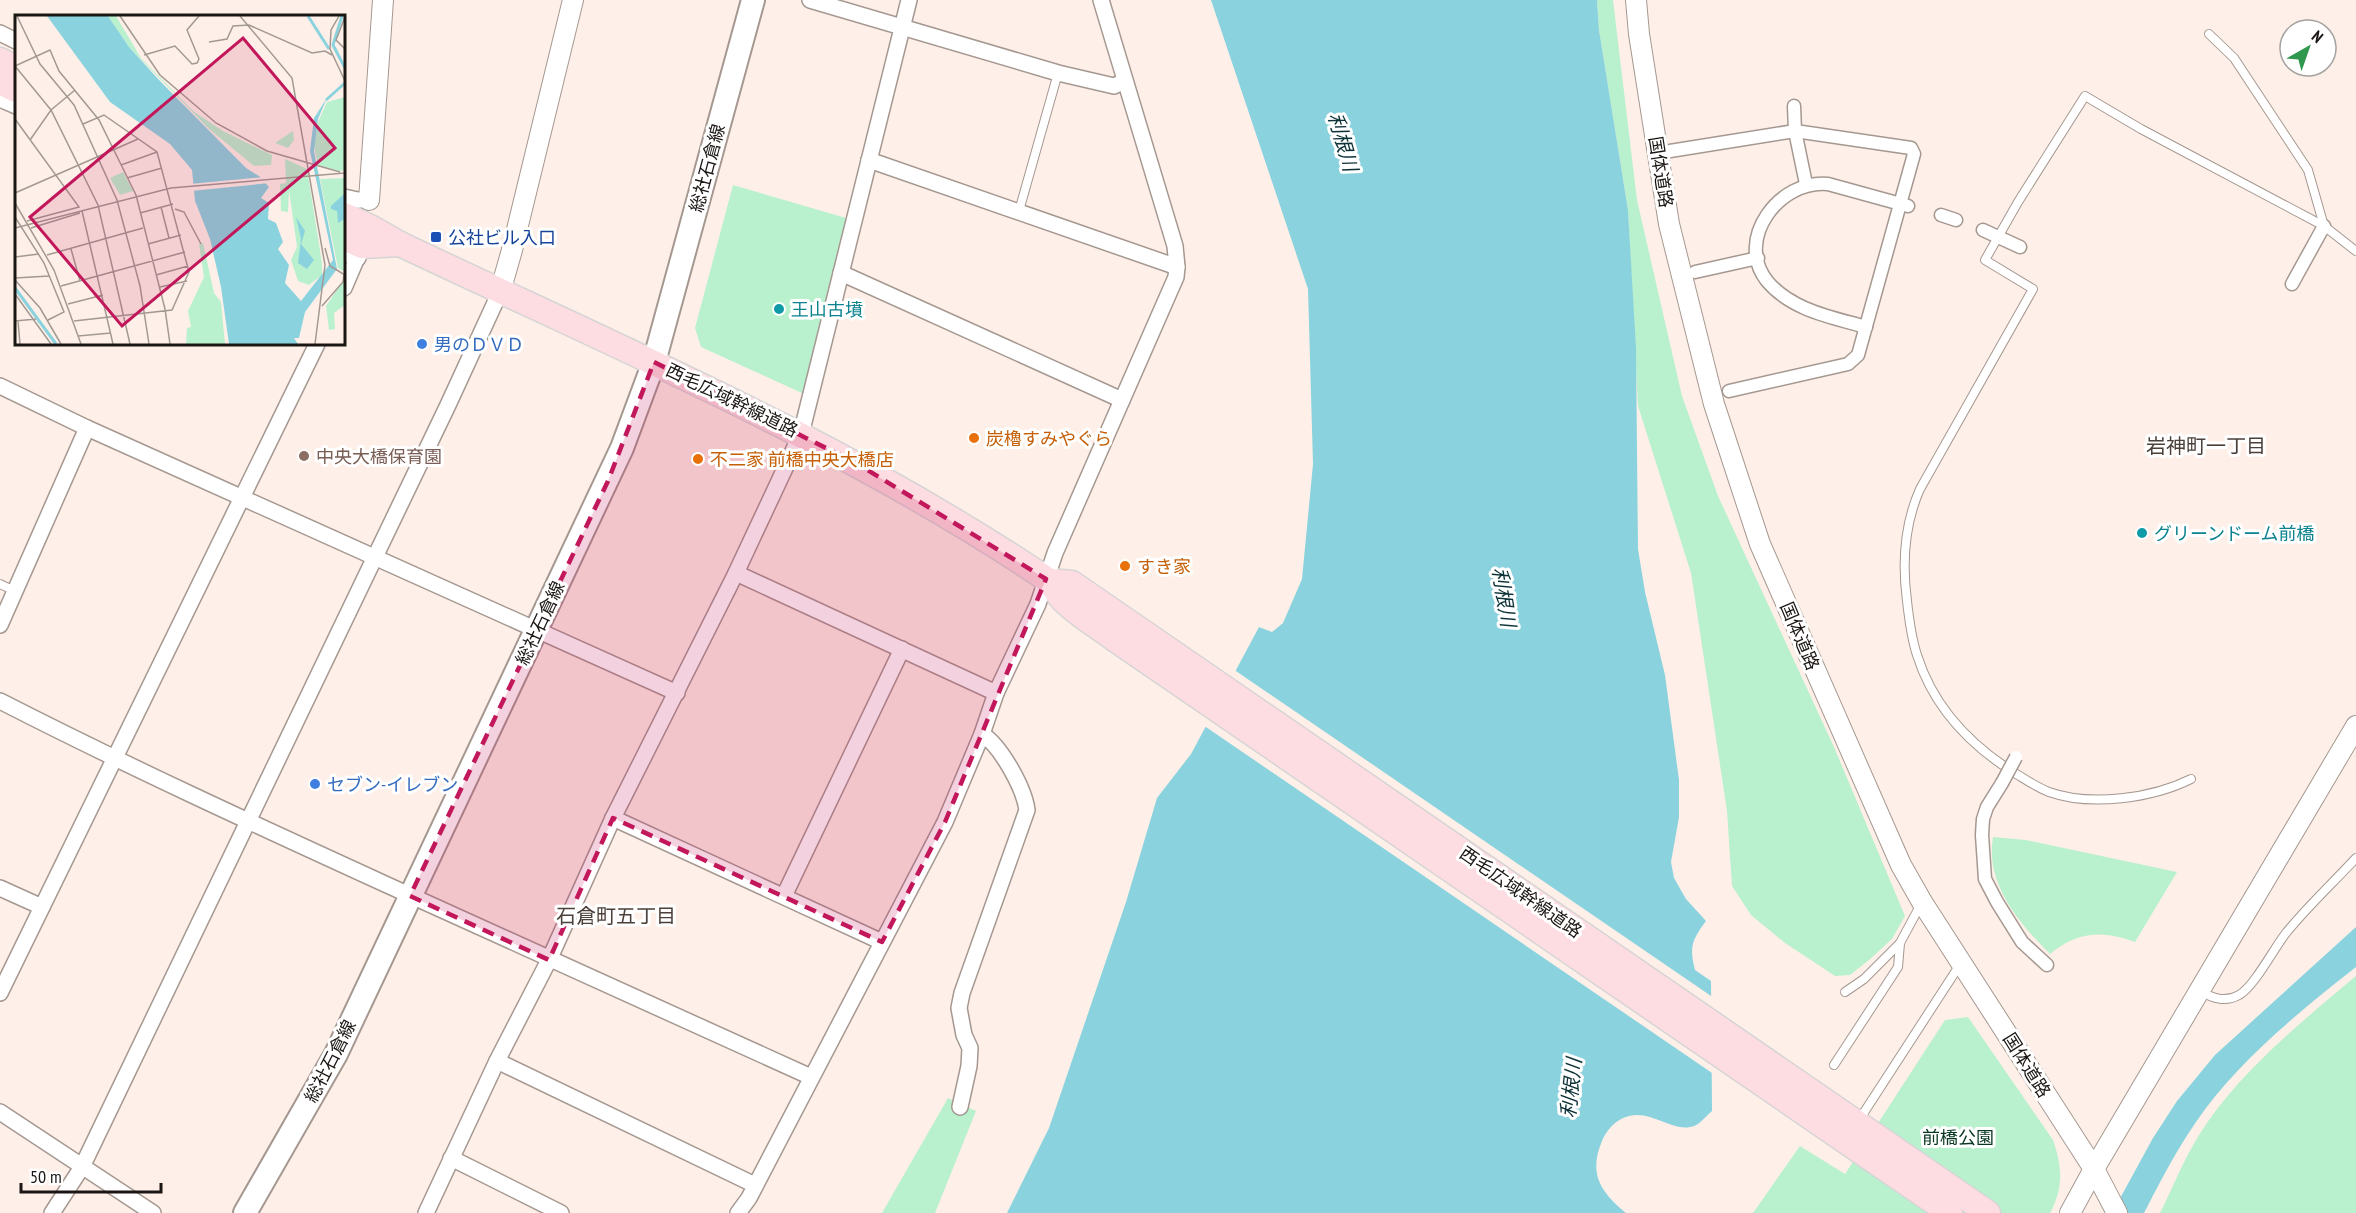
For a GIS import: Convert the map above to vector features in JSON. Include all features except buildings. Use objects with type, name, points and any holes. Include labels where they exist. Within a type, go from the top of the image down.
[{"type":"main road","name":"総社石倉線","points":[[245,1213],[336,1054],[608,481],[636,414],[654,362],[753,0]]},
{"type":"main road","points":[[0,60],[15,68]]},
{"type":"main road","points":[[0,82],[15,90]]},
{"type":"main road","name":"西毛広域幹線道路","points":[[345,215],[500,292],[654,362],[801,434],[950,517],[1048,580],[1062,600],[1119,629],[1990,1210]]},
{"type":"main road","name":"西毛広域幹線道路","points":[[352,249],[400,244]]},
{"type":"main road","name":"西毛広域幹線道路","points":[[1119,629],[1950,1213]]},
{"type":"street","points":[[345,197],[358,201],[369,200],[383,0]]},
{"type":"street","points":[[52,1213],[82,1167],[500,292],[573,0]]},
{"type":"street","points":[[810,0],[1059,73],[1114,86],[1125,81]]},
{"type":"street","points":[[426,1213],[497,1060],[549,960],[613,818],[736,573],[801,434],[909,0]]},
{"type":"street","points":[[738,1213],[755,1185],[945,822],[982,734],[996,693],[1048,580],[1055,553],[1173,284],[1177,267],[1175,246],[1101,0]]},
{"type":"street","name":"国体道路","points":[[1636,0],[1639,34],[1669,224],[1714,405],[1760,544],[1877,815],[1901,865],[1922,902],[2094,1169],[2114,1209]]},
{"type":"street","points":[[0,33],[15,40]]},
{"type":"street","points":[[0,99],[15,106]]},
{"type":"street","points":[[1794,106],[1795,131],[1806,184]]},
{"type":"street","points":[[1670,151],[1795,131],[1911,148],[1914,154],[1904,205],[1858,355],[1848,364],[1729,391]]},
{"type":"street","points":[[869,160],[1177,267]]},
{"type":"street","points":[[1866,327],[1824,315],[1795,304],[1781,295],[1760,269],[1757,235],[1773,207],[1788,193],[1815,182],[1904,205]]},
{"type":"street","points":[[1941,215],[1956,220]]},
{"type":"street","points":[[2292,284],[2322,229]]},
{"type":"street","points":[[1983,230],[2020,247]]},
{"type":"street","points":[[345,283],[352,249]]},
{"type":"street","points":[[1695,272],[1758,258]]},
{"type":"street","points":[[841,273],[1122,400]]},
{"type":"street","points":[[0,993],[316,345]]},
{"type":"street","points":[[0,386],[87,428],[677,693]]},
{"type":"street","points":[[0,625],[87,428]]},
{"type":"street","points":[[736,573],[996,693]]},
{"type":"street","points":[[784,896],[902,649]]},
{"type":"street","points":[[0,702],[247,821],[811,1077]]},
{"type":"street","points":[[2070,1213],[2200,992],[2348,749],[2356,726]]},
{"type":"street","points":[[960,1107],[969,1066],[970,1048],[964,1035],[959,1008],[962,993],[1027,810],[1021,788],[989,738],[982,734]]},
{"type":"street","points":[[2016,757],[1987,807],[1983,819],[1982,844],[1985,879],[2022,942],[2047,965]]},
{"type":"street","points":[[613,818],[882,942]]},
{"type":"street","points":[[0,888],[42,907]]},
{"type":"street","points":[[497,1060],[755,1185]]},
{"type":"street","points":[[0,1112],[153,1213]]},
{"type":"street","points":[[451,1158],[561,1213]]},
{"type":"lane","points":[[2209,34],[2234,58],[2308,170],[2322,229]]},
{"type":"lane","points":[[1019,212],[1059,73]]},
{"type":"lane","points":[[2192,779],[2171,789],[2127,799],[2083,798],[2050,792],[1993,759],[1975,745],[1939,702],[1917,655],[1909,622],[1904,572],[1911,510],[1920,489],[2033,289],[1985,260],[2085,96],[2356,250]]},
{"type":"lane","points":[[0,584],[15,591]]},
{"type":"lane","points":[[2200,992],[2222,1000],[2231,999],[2246,991],[2286,933],[2356,858]]},
{"type":"lane","points":[[1845,992],[1864,979],[1900,943],[1922,902]]},
{"type":"lane","points":[[1834,1065],[1898,967],[1900,943]]},
{"type":"lane","points":[[1962,962],[1861,1117],[1990,1210]]},
{"type":"highlighted area","points":[[654,362],[856,463],[1046,579],[945,822],[882,942],[613,818],[549,960],[410,896],[608,481]]},
{"type":"green space","points":[[1597,0],[1613,0],[1637,200],[1682,396],[1718,496],[1834,747],[1905,916],[1892,939],[1850,975],[1835,976],[1785,943],[1751,915],[1732,886],[1727,811],[1691,573],[1638,406],[1628,210],[1599,30]]},
{"type":"green space","points":[[733,185],[846,218],[804,394],[701,347],[695,328]]},
{"type":"green space","points":[[1993,837],[2026,840],[2177,872],[2135,942],[2101,934],[2091,935],[2070,941],[2050,954],[2016,916],[1999,886],[1994,871]]},
{"type":"green space","points":[[2356,976],[2356,1213],[2160,1213],[2199,1135],[2232,1091],[2271,1050]]},
{"type":"green space","name":"前橋公園","points":[[1968,1017],[2053,1140],[2060,1177],[2058,1195],[2050,1213],[1753,1213],[1800,1146],[1845,1174],[1945,1020]]},
{"type":"green space","points":[[948,1098],[976,1111],[935,1213],[882,1213]]},
{"type":"water","name":"利根川","points":[[1211,0],[1597,0],[1599,30],[1628,210],[1636,348],[1638,549],[1645,592],[1665,675],[1679,780],[1679,817],[1671,862],[1674,878],[1686,899],[1706,921],[1695,939],[1692,955],[1695,970],[1711,981],[1712,1111],[1696,1125],[1685,1127],[1651,1117],[1633,1115],[1613,1125],[1602,1141],[1596,1163],[1599,1182],[1610,1198],[1626,1213],[1007,1213],[1049,1128],[1126,902],[1157,798],[1191,754],[1259,627],[1272,632],[1283,623],[1302,579],[1313,464],[1308,289]]},
{"type":"water","points":[[2356,927],[2356,967],[2291,1020],[2230,1079],[2189,1133],[2144,1213],[2112,1213],[2153,1138],[2177,1101],[2215,1055]]},
{"type":"pier","points":[[1233,669],[1714,998],[1715,1075],[1203,725]]},
{"type":"place","name":"公社ビル入口","points":[[436,237]]},
{"type":"place","name":"王山古墳","points":[[779,309]]},
{"type":"place","name":"男のＤＶＤ","points":[[422,344]]},
{"type":"place","name":"炭櫓すみやぐら","points":[[974,438]]},
{"type":"place","name":"中央大橋保育園","points":[[304,456]]},
{"type":"place","name":"不二家 前橋中央大橋店","points":[[698,459]]},
{"type":"place","name":"グリーンドーム前橋","points":[[2142,533]]},
{"type":"place","name":"すき家","points":[[1125,566]]},
{"type":"place","name":"セブン-イレブン","points":[[315,784]]},
{"type":"district","name":"岩神町一丁目","points":[[2206,446]]},
{"type":"district","name":"石倉町五丁目","points":[[616,916]]}]
